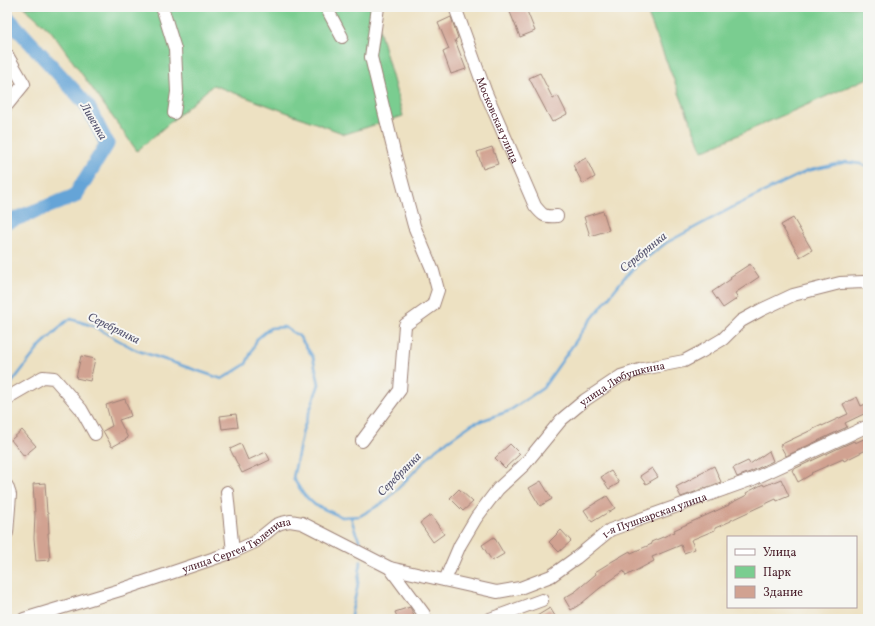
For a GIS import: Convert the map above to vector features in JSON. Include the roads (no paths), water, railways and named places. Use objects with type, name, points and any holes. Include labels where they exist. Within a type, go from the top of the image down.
[{"type":"street","points":[[162,7],[175,49],[176,92],[174,113]]},
{"type":"street","points":[[326,7],[342,37]]},
{"type":"street","points":[[362,441],[400,390],[405,325],[433,304],[438,290],[433,271],[414,226],[371,57],[378,7]]},
{"type":"street","name":"Московская улица","points":[[455,7],[486,93],[535,206],[543,215],[557,216]]},
{"type":"street","points":[[7,55],[24,84],[7,105]]},
{"type":"street","name":"улица Любушкина","points":[[445,580],[460,545],[476,518],[498,489],[525,464],[561,420],[585,400],[621,376],[643,369],[684,361],[723,339],[741,321],[793,295],[840,283],[868,283]]},
{"type":"street","points":[[7,400],[12,395],[43,377],[54,378],[81,409],[95,434]]},
{"type":"street","name":"1-я Пушкарская улица","points":[[445,580],[497,592],[520,588],[551,576],[610,530],[753,479],[868,426]]},
{"type":"street","points":[[7,486],[10,495],[7,533]]},
{"type":"street","points":[[227,492],[233,552]]},
{"type":"street","name":"улица Сергея Тюленина","points":[[24,619],[120,590],[233,552],[255,542],[276,525],[290,521],[302,523],[390,568],[445,580]]},
{"type":"street","points":[[390,568],[424,614],[425,619]]},
{"type":"street","points":[[490,619],[542,600]]},
{"type":"waterway","name":"Ливенка","points":[[7,17],[87,105],[107,144],[75,196],[7,222]]},
{"type":"waterway","name":"Серебрянка","points":[[7,386],[10,385],[41,345],[65,322],[71,319],[93,326],[136,350],[222,379],[246,364],[257,339],[270,328],[284,327],[299,336],[313,357],[319,384],[303,430],[293,478],[304,495],[315,505],[342,517],[360,516],[386,501],[436,449],[472,424],[509,411],[543,388],[587,325],[624,278],[637,265],[666,243],[735,206],[807,171],[846,162],[861,164],[868,167]]},
{"type":"waterway","points":[[351,517],[355,531],[363,548]]},
{"type":"waterway","points":[[351,619],[361,561]]}]
